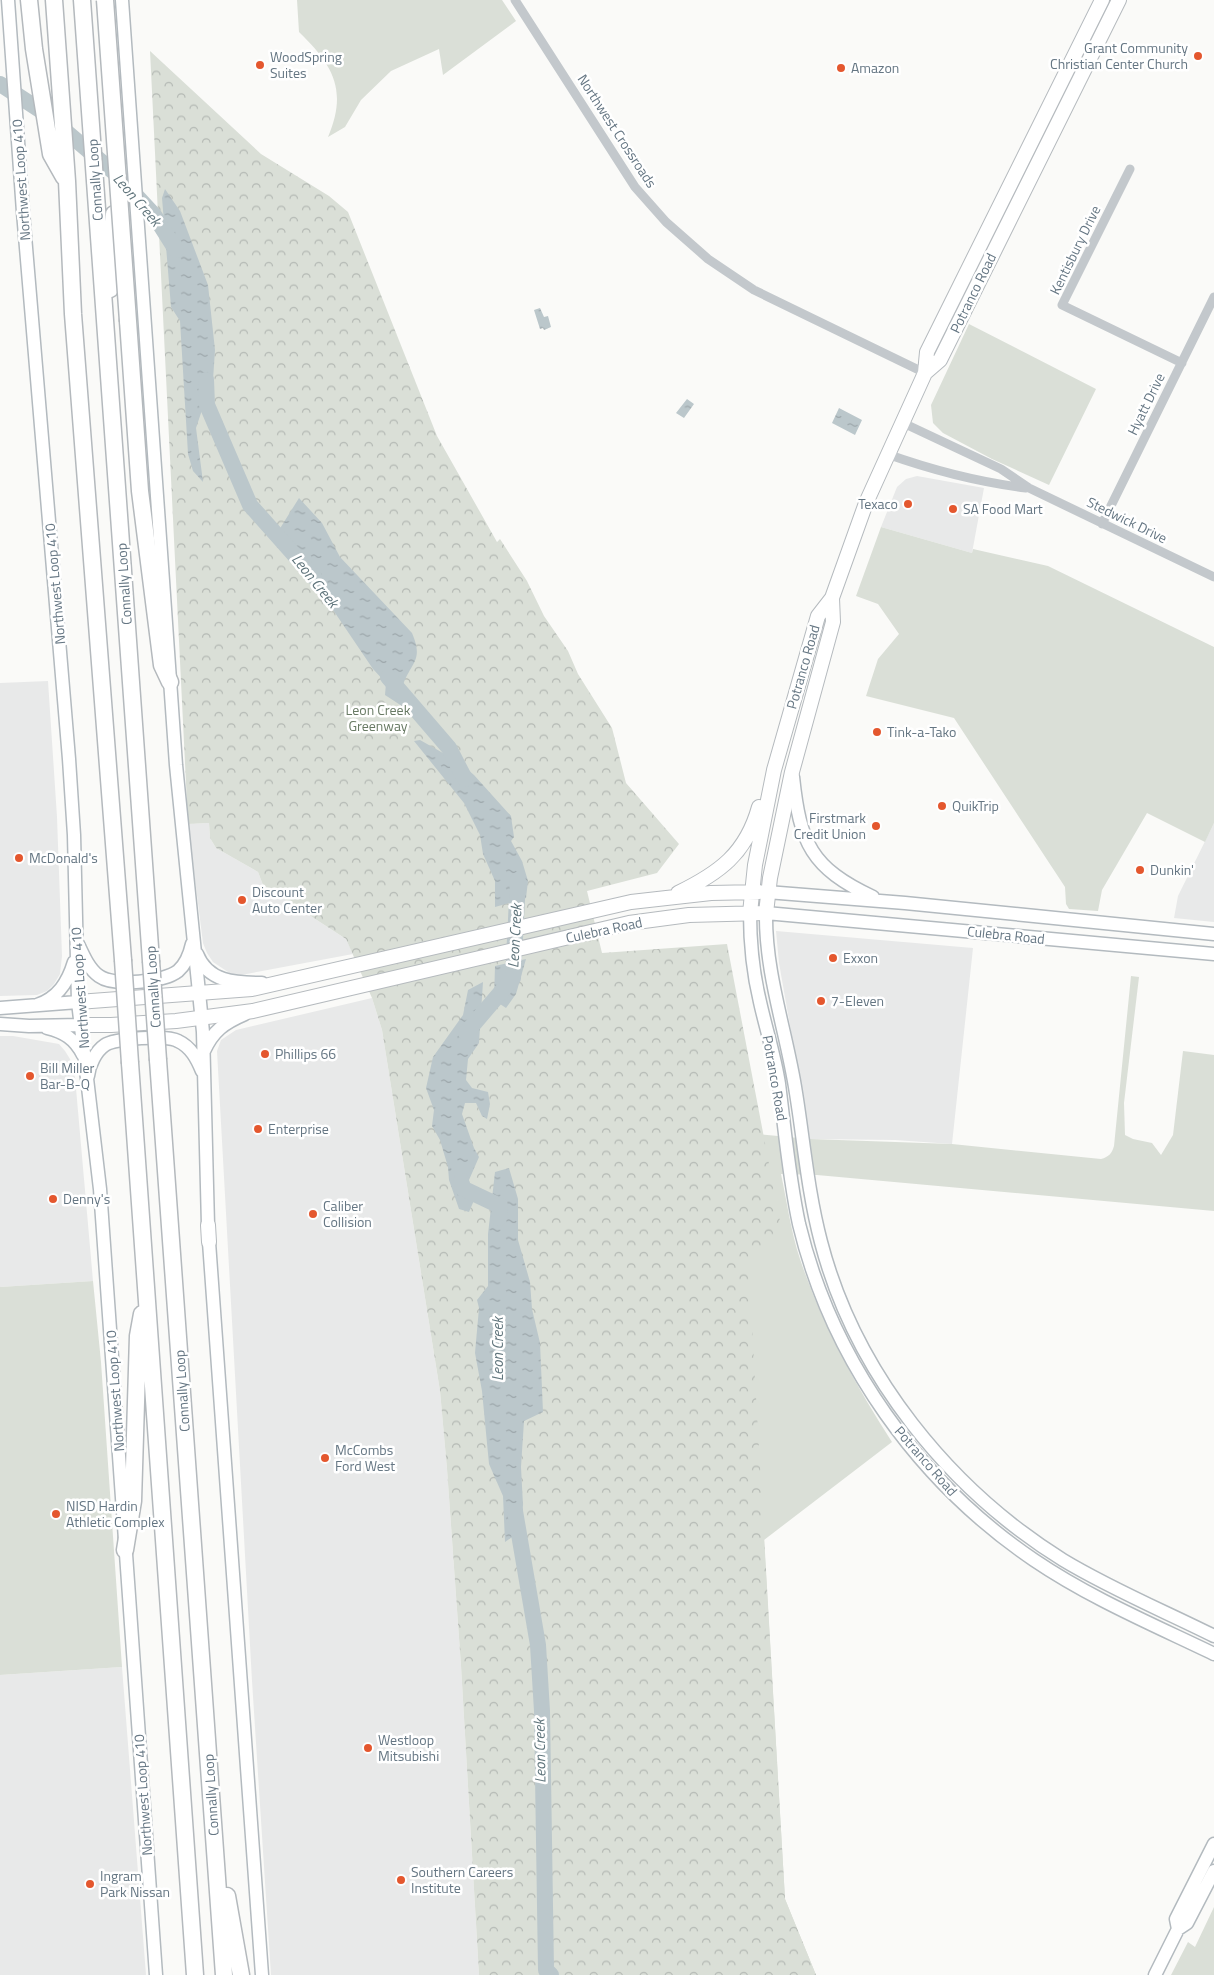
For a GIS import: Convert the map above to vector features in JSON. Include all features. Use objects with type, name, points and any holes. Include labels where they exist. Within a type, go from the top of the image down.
[{"type":"highway","points":[[29,0],[34,50],[51,154],[67,181]]},
{"type":"highway","name":"Connally Loop","points":[[82,0],[107,280],[104,305],[224,1975]]},
{"type":"highway","points":[[105,0],[143,516],[162,665],[170,682]]},
{"type":"highway","points":[[107,280],[116,167],[118,58],[110,0]]},
{"type":"highway","name":"Connally Loop","points":[[55,7],[67,181],[73,314],[123,960],[195,1975]]},
{"type":"highway","points":[[125,1550],[133,1501],[138,1336],[146,1290]]},
{"type":"highway","points":[[212,1814],[241,1975]]},
{"type":"main road","name":"Northwest Loop 410","points":[[8,0],[23,212],[66,707],[74,834],[78,1002],[88,1076],[102,1217],[156,1975]]},
{"type":"main road","points":[[122,0],[118,58],[146,334],[170,682],[204,1051],[209,1242],[262,1975]]},
{"type":"main road","name":"Potranco Road","points":[[925,372],[927,352],[1102,0]]},
{"type":"main road","name":"Potranco Road","points":[[925,372],[940,360],[1119,0]]},
{"type":"main road","points":[[832,598],[866,503],[925,372]]},
{"type":"main road","name":"Potranco Road","points":[[832,598],[818,616],[774,770],[754,865],[750,913],[755,979],[778,1082],[794,1199],[806,1250],[822,1296],[840,1338],[882,1409],[913,1450],[963,1503],[1005,1538],[1067,1580],[1214,1654]]},
{"type":"main road","name":"Potranco Road","points":[[832,598],[832,622],[792,772],[767,892],[766,913],[767,947],[773,984],[794,1078],[810,1196],[822,1244],[837,1289],[873,1364],[898,1403],[945,1462],[976,1494],[1004,1518],[1079,1569],[1214,1636]]},
{"type":"main road","points":[[670,897],[710,876],[734,856],[747,838],[764,788],[774,770]]},
{"type":"main road","points":[[792,772],[800,824],[803,834],[814,854],[823,866],[839,879],[882,901]]},
{"type":"main road","name":"Culebra Road","points":[[0,1008],[252,989],[600,908],[670,897],[751,892],[882,901],[1214,934]]},
{"type":"main road","name":"Culebra Road","points":[[0,1024],[29,1026],[111,1025],[253,1011],[605,928],[673,916],[766,913],[1214,954]]},
{"type":"main road","points":[[77,942],[95,973],[106,980],[122,983],[164,978],[173,975],[186,961],[193,939]]},
{"type":"main road","points":[[193,939],[197,955],[203,965],[209,972],[221,979],[239,983],[282,983]]},
{"type":"main road","points":[[37,1005],[53,997],[66,982],[74,961],[77,942]]},
{"type":"main road","points":[[204,1051],[210,1038],[221,1026],[253,1011]]},
{"type":"main road","points":[[29,1026],[55,1030],[67,1035],[80,1050],[85,1063]]},
{"type":"main road","points":[[88,1076],[88,1071],[98,1052],[110,1042],[168,1038],[178,1041],[188,1048],[204,1076]]},
{"type":"main road","points":[[794,1199],[810,1196]]},
{"type":"main road","points":[[859,1372],[873,1364]]},
{"type":"main road","points":[[1126,1611],[1133,1596]]},
{"type":"main road","points":[[1178,1929],[1176,1919],[1214,1844]]},
{"type":"main road","points":[[1155,1975],[1178,1929],[1187,1923],[1214,1871]]},
{"type":"street","name":"Northwest Crossroads","points":[[515,0],[635,187],[666,222],[708,259],[754,290],[925,372]]},
{"type":"street","name":"Kentisbury Drive","points":[[1130,169],[1062,305],[1182,363]]},
{"type":"street","name":"Hyatt Drive","points":[[1102,524],[1214,297]]},
{"type":"street","name":"Stedwick Drive","points":[[901,422],[1001,469],[1029,488],[1214,577]]},
{"type":"street","name":"Stedwick Drive","points":[[887,454],[928,468],[995,484],[1029,488]]},
{"type":"shaded area","points":[[917,476],[984,488],[972,553],[881,527],[897,487],[906,479]]},
{"type":"shaded area","points":[[48,681],[57,817],[62,956],[60,974],[47,991],[37,995],[0,996],[0,683]]},
{"type":"shaded area","name":"Discount Auto Center","points":[[209,823],[210,838],[216,848],[258,872],[263,885],[346,939],[353,954],[241,975],[231,974],[213,962],[203,943],[188,824]]},
{"type":"shaded area","points":[[1214,823],[1214,922],[1174,918],[1178,896]]},
{"type":"shaded area","points":[[776,931],[973,948],[952,1144],[895,1140],[810,1139],[779,963]]},
{"type":"shaded area","points":[[372,998],[382,1030],[440,1391],[461,1666],[479,1975],[271,1975],[252,1681],[217,1051],[221,1040],[236,1030]]},
{"type":"shaded area","points":[[0,1036],[13,1036],[59,1044],[70,1059],[75,1077],[93,1281],[0,1287]]},
{"type":"shaded area","points":[[122,1667],[146,1975],[0,1975],[0,1675]]},
{"type":"green space","points":[[297,0],[502,0],[516,21],[443,75],[439,49],[391,71],[361,100],[345,127],[328,137],[337,105],[337,92],[334,79],[328,67],[321,56],[299,32]]},
{"type":"green space","name":"Leon Creek Greenway","points":[[150,51],[261,154],[329,196],[348,212],[437,436],[497,542],[500,539],[527,581],[544,616],[568,651],[578,674],[612,728],[626,783],[679,844],[657,873],[587,891],[602,953],[727,944],[782,1232],[748,1258],[785,1899],[816,1975],[479,1975],[461,1666],[440,1391],[382,1030],[372,998],[346,939],[263,885],[258,872],[216,848],[210,838],[209,823],[188,824]]},
{"type":"green space","points":[[969,324],[1096,389],[1049,485],[992,459],[943,433],[933,423],[931,405]]},
{"type":"green space","points":[[881,527],[972,553],[973,549],[1048,566],[1214,647],[1214,823],[1205,842],[1147,813],[1102,890],[1098,911],[1069,909],[1066,904],[1065,887],[954,718],[866,696],[878,659],[899,634],[878,604],[856,596]]},
{"type":"green space","points":[[1131,976],[1139,977],[1124,1103],[1125,1135],[1133,1139],[1152,1143],[1161,1155],[1173,1135],[1183,1051],[1214,1055],[1214,1211],[817,1175],[781,1174],[797,1249],[818,1307],[852,1376],[892,1442],[764,1540],[785,1899],[816,1975],[610,1975],[734,1132],[810,1139],[952,1144],[1104,1158],[1110,1154],[1114,1146]]},
{"type":"green space","name":"NISD Hardin Athletic Complex","points":[[93,1281],[101,1362],[122,1667],[0,1675],[0,1287]]},
{"type":"green space","points":[[1214,1907],[1214,1975],[1171,1975],[1188,1942],[1195,1947]]},
{"type":"water","points":[[165,189],[180,211],[208,285],[215,350],[213,380],[209,400],[202,410],[196,428],[203,482],[193,471],[188,454],[180,321],[171,307],[162,198]]},
{"type":"water","points":[[540,308],[544,317],[548,316],[551,327],[544,330],[543,328],[540,329],[534,310]]},
{"type":"water","points":[[687,399],[694,404],[684,418],[676,413]]},
{"type":"water","points":[[839,408],[862,420],[855,435],[832,423]]},
{"type":"water","points":[[299,498],[322,523],[340,557],[412,633],[417,656],[402,688],[405,708],[385,695],[386,683],[373,669],[279,530]]},
{"type":"water","points":[[420,740],[459,762],[474,775],[511,816],[514,837],[511,841],[522,861],[528,881],[526,898],[495,907],[495,881],[483,854],[480,835],[464,803],[414,741]]},
{"type":"water","points":[[526,959],[516,994],[506,1008],[494,1000],[495,966]]},
{"type":"water","points":[[483,982],[479,1043],[468,1059],[466,1080],[472,1088],[488,1092],[490,1104],[487,1119],[482,1116],[476,1103],[465,1103],[462,1114],[479,1157],[469,1180],[475,1198],[469,1212],[459,1209],[449,1180],[448,1167],[440,1140],[432,1126],[434,1110],[426,1088],[433,1057],[463,1015],[468,990]]},
{"type":"water","points":[[509,1168],[518,1199],[518,1240],[530,1282],[532,1309],[540,1343],[543,1412],[524,1421],[521,1467],[523,1505],[521,1531],[505,1542],[503,1496],[489,1464],[482,1391],[475,1353],[479,1308],[477,1300],[488,1286],[488,1234],[495,1172]]},
{"type":"waterway","name":"Leon Creek","points":[[0,84],[43,112],[116,174],[154,215],[176,250]]},
{"type":"waterway","name":"Leon Creek","points":[[206,380],[207,405],[250,505],[314,577]]},
{"type":"waterway","name":"Leon Creek","points":[[388,677],[449,748],[465,779]]},
{"type":"waterway","name":"Leon Creek","points":[[466,1033],[513,978],[518,880]]},
{"type":"waterway","name":"Leon Creek","points":[[461,1181],[462,1188],[500,1206],[499,1218]]},
{"type":"waterway","name":"Leon Creek","points":[[515,1511],[538,1645],[542,1711],[546,1970],[551,1975]]},
{"type":"place","name":"Grant Community Christian Center Church","points":[[1198,56]]},
{"type":"place","name":"WoodSpring Suites","points":[[260,65]]},
{"type":"place","name":"Amazon","points":[[841,68]]},
{"type":"place","name":"Texaco","points":[[908,504]]},
{"type":"place","name":"SA Food Mart","points":[[953,509]]},
{"type":"place","name":"Tink-a-Tako","points":[[877,732]]},
{"type":"place","name":"QuikTrip","points":[[942,806]]},
{"type":"place","name":"Firstmark Credit Union","points":[[876,826]]},
{"type":"place","name":"McDonald's","points":[[19,858]]},
{"type":"place","name":"Dunkin'","points":[[1140,870]]},
{"type":"place","name":"Discount Auto Center","points":[[242,900]]},
{"type":"place","name":"Exxon","points":[[833,958]]},
{"type":"place","name":"7-Eleven","points":[[821,1001]]},
{"type":"place","name":"Phillips 66","points":[[265,1054]]},
{"type":"place","name":"Bill Miller Bar-B-Q","points":[[30,1076]]},
{"type":"place","name":"Enterprise","points":[[258,1129]]},
{"type":"place","name":"Denny's","points":[[53,1199]]},
{"type":"place","name":"Caliber Collision","points":[[313,1214]]},
{"type":"place","name":"McCombs Ford West","points":[[325,1458]]},
{"type":"place","name":"NISD Hardin Athletic Complex","points":[[56,1514]]},
{"type":"place","name":"Westloop Mitsubishi","points":[[368,1748]]},
{"type":"place","name":"Southern Careers Institute","points":[[401,1880]]},
{"type":"place","name":"Ingram Park Nissan","points":[[90,1884]]}]
